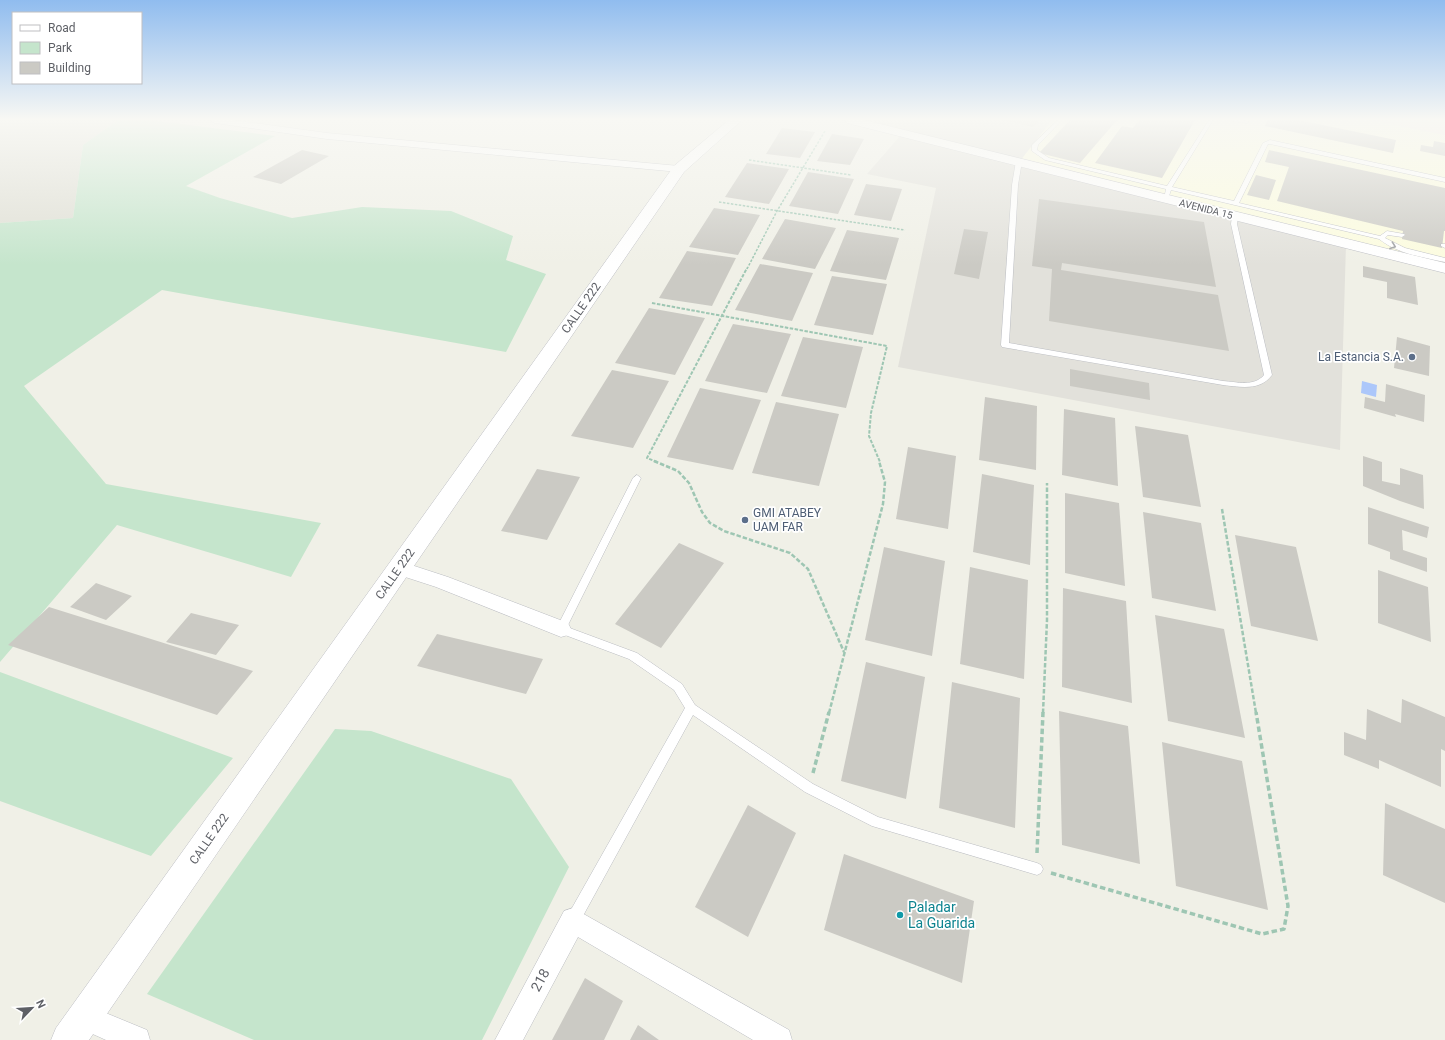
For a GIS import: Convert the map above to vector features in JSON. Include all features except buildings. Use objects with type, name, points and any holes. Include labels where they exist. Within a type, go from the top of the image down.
[{"type":"main road","name":"CALLE 222","points":[[68,1040],[679,169]]},
{"type":"main road","name":"AVENIDA 15","points":[[1055,169],[1167,192],[1445,268]]},
{"type":"street","points":[[674,169],[679,169]]},
{"type":"street","points":[[399,568],[442,582],[562,629]]},
{"type":"street","points":[[573,920],[779,1040]]},
{"type":"street","name":"218","points":[[508,1040],[573,920]]},
{"type":"street","points":[[84,1017],[137,1040]]},
{"type":"lane","points":[[1018,169],[1015,184],[1005,345],[1223,383],[1252,385],[1264,380],[1268,375],[1234,224],[1235,210],[1254,169]]},
{"type":"lane","points":[[1082,169],[1167,192],[1181,169]]},
{"type":"lane","points":[[1392,169],[1445,180]]},
{"type":"lane","points":[[1235,210],[1381,238],[1386,243],[1396,247],[1445,260]]},
{"type":"lane","points":[[1381,238],[1387,233],[1402,235]]},
{"type":"lane","points":[[637,478],[562,629],[633,656],[678,686],[691,708],[809,788],[876,822],[1037,869]]},
{"type":"lane","points":[[573,920],[691,708]]},
{"type":"path","points":[[802,169],[721,316],[647,458],[678,471],[682,475],[689,483],[702,512],[710,523],[724,531],[790,553],[808,569],[844,653]]},
{"type":"path","points":[[806,169],[851,175]]},
{"type":"path","points":[[718,202],[905,230]]},
{"type":"path","points":[[652,303],[887,346],[871,413],[869,436],[881,465],[885,482],[883,504],[809,788]]},
{"type":"path","points":[[1047,483],[1047,620],[1037,869],[1262,934],[1284,929],[1288,906],[1222,509]]},
{"type":"shaded area","points":[[0,169],[80,169],[73,218],[0,223]]},
{"type":"shaded area","points":[[872,169],[1050,169],[1346,244],[1340,450],[898,367],[936,188],[867,174]]},
{"type":"shaded area","points":[[1063,169],[1445,169],[1445,265]]},
{"type":"green space","points":[[80,169],[217,169],[186,186],[220,198],[292,218],[362,207],[451,211],[513,236],[506,260],[546,274],[506,352],[162,290],[24,386],[106,484],[321,523],[291,577],[117,525],[0,662],[0,223],[73,218]]},
{"type":"green space","points":[[0,672],[233,758],[151,856],[0,801]]},
{"type":"green space","points":[[335,729],[371,731],[511,779],[569,867],[482,1040],[254,1040],[147,994]]},
{"type":"water","points":[[1362,381],[1377,385],[1376,397],[1361,393]]},
{"type":"place","name":"La Estancia S.A.","points":[[1412,357]]},
{"type":"place","name":"GMI ATABEY UAM FAR","points":[[745,520]]},
{"type":"place","name":"Paladar La Guarida","points":[[900,915]]}]
